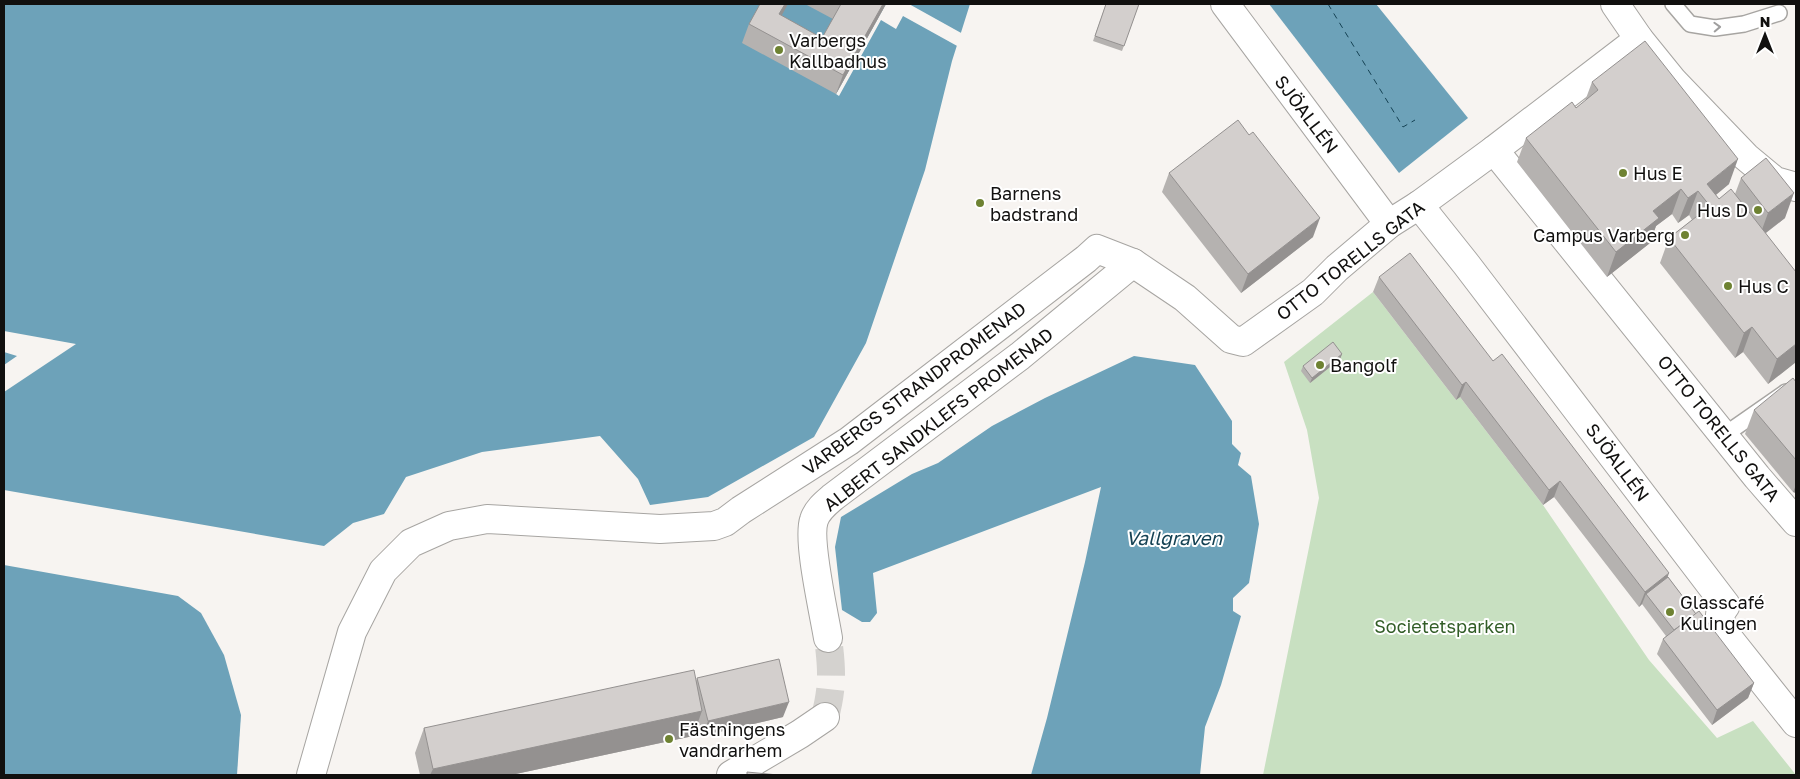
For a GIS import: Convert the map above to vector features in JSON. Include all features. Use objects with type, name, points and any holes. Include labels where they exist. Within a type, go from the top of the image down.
[{"type":"street","name":"SJÖALLÉN","points":[[1225,4],[1389,224]]},
{"type":"street","points":[[1615,4],[1639,39],[1673,81],[1746,156],[1775,181],[1796,187]]},
{"type":"street","points":[[1494,150],[1639,39]]},
{"type":"street","name":"OTTO TORELLS GATA","points":[[1133,263],[1185,298],[1231,339],[1243,342],[1314,292],[1337,268],[1389,224],[1419,205],[1494,150],[1757,478],[1796,522]]},
{"type":"street","name":"SJÖALLÉN","points":[[1419,205],[1726,605],[1720,614],[1722,630],[1796,723]]},
{"type":"street","name":"VARBERGS STRANDPROMENAD","points":[[311,775],[352,632],[383,571],[411,543],[449,526],[487,519],[660,529],[714,526],[725,522],[849,441],[1086,260],[1097,249],[1133,263]]},
{"type":"street","name":"ALBERT SANDKLEFS PROMENAD","points":[[828,638],[812,540],[814,518],[820,509],[833,496],[1020,356],[1133,263]]},
{"type":"street","points":[[731,775],[825,717]]},
{"type":"lane","points":[[1673,4],[1690,24],[1714,28],[1744,24],[1779,13]]},
{"type":"lane","points":[[1723,436],[1786,392],[1796,392]]},
{"type":"green space","name":"Societetsparken","points":[[1373,292],[1456,400],[1460,397],[1543,505],[1649,660],[1717,738],[1753,721],[1796,775],[1263,775],[1319,498],[1307,430],[1284,362]]},
{"type":"water","points":[[4,4],[970,4],[952,61],[925,170],[866,343],[814,437],[708,497],[650,505],[638,479],[600,436],[482,452],[406,477],[384,514],[353,523],[324,546],[4,490]]},
{"type":"water","points":[[1269,4],[1376,4],[1468,118],[1399,173]]},
{"type":"water","name":"Vallgraven","points":[[1134,356],[1195,365],[1232,421],[1232,444],[1241,453],[1238,465],[1251,476],[1259,524],[1249,583],[1233,598],[1233,611],[1241,616],[1221,685],[1205,727],[1200,775],[1031,775],[1047,718],[1085,562],[1101,487],[873,573],[877,613],[870,622],[862,622],[842,610],[835,547],[841,517],[912,474],[938,463],[992,426],[1045,398]]},
{"type":"water","points":[[4,565],[178,596],[201,613],[224,655],[241,715],[237,775],[4,775]]},
{"type":"pier","points":[[886,4],[909,4],[963,34],[959,47],[903,16],[896,29],[881,20],[839,96],[836,94]]},
{"type":"pier","points":[[4,331],[76,344],[4,392],[4,365],[17,356],[4,352]]},
{"type":"building","points":[[760,4],[785,4],[779,14],[822,38],[841,4],[883,4],[843,75],[749,24]]},
{"type":"building","points":[[1106,4],[1139,4],[1124,46],[1095,36]]},
{"type":"building","points":[[1645,41],[1738,159],[1707,184],[1719,199],[1731,189],[1796,272],[1796,344],[1777,359],[1752,327],[1744,333],[1669,238],[1710,206],[1698,191],[1688,198],[1681,189],[1653,211],[1659,218],[1616,252],[1526,138],[1572,102],[1576,108],[1598,90],[1592,82]]},
{"type":"building","points":[[1238,120],[1249,135],[1253,132],[1320,218],[1248,274],[1169,173]]},
{"type":"building","points":[[1766,158],[1794,193],[1768,213],[1741,178]]},
{"type":"building","points":[[1410,253],[1493,361],[1502,354],[1669,573],[1645,592],[1560,481],[1549,490],[1466,382],[1462,385],[1379,277]]},
{"type":"building","name":"Bangolf","points":[[1333,342],[1342,354],[1312,378],[1303,366]]},
{"type":"building","points":[[1793,378],[1796,382],[1796,460],[1754,410]]},
{"type":"building","points":[[1668,577],[1696,614],[1674,630],[1646,594]]},
{"type":"building","points":[[1699,611],[1754,683],[1717,710],[1663,639]]},
{"type":"building","points":[[779,659],[789,702],[708,721],[697,678]]},
{"type":"building","points":[[694,670],[702,711],[433,769],[424,728]]},
{"type":"building","points":[[747,772],[778,775],[747,775]]},
{"type":"ferry route","points":[[1328,4],[1403,127],[1415,120]]},
{"type":"tunnel","points":[[825,717],[831,678],[828,638]]},
{"type":"place","name":"Varbergs Kallbadhus","points":[[779,50]]},
{"type":"place","name":"Hus E","points":[[1623,173]]},
{"type":"place","name":"Barnens badstrand","points":[[980,203]]},
{"type":"place","name":"Hus D","points":[[1758,210]]},
{"type":"place","name":"Campus Varberg","points":[[1685,235]]},
{"type":"place","name":"Hus C","points":[[1728,286]]},
{"type":"place","name":"Bangolf","points":[[1320,365]]},
{"type":"place","name":"Glasscafé Kulingen","points":[[1670,612]]},
{"type":"place","name":"Fästningens vandrarhem","points":[[669,739]]}]
